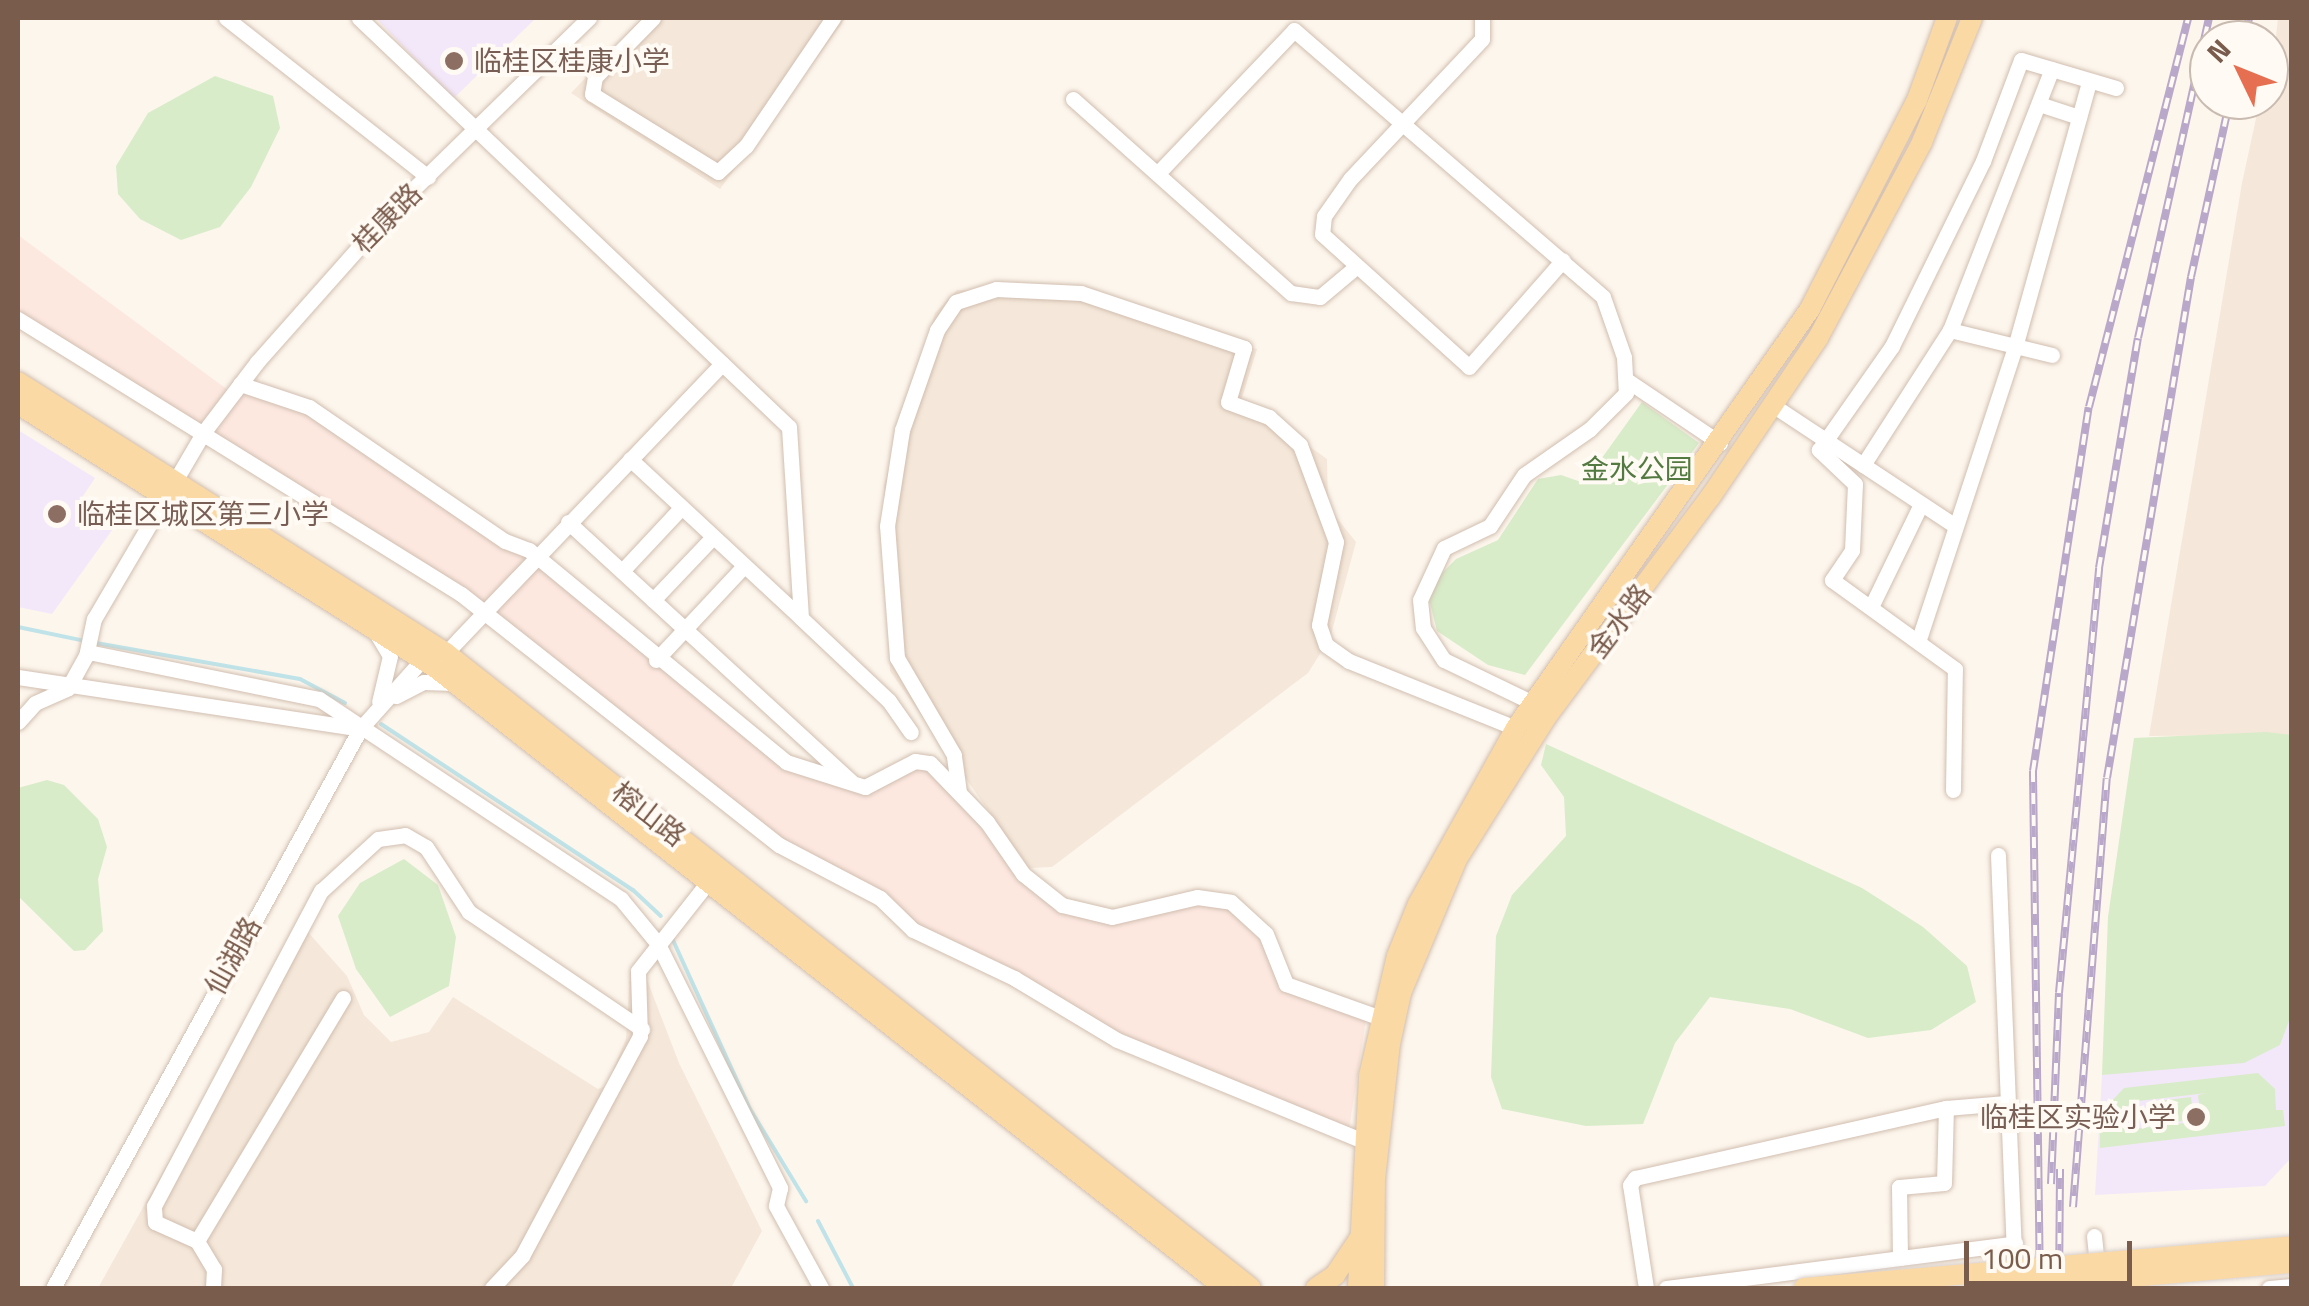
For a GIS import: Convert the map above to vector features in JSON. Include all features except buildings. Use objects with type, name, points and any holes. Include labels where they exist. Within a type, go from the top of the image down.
[{"type":"main road","name":"金水路","points":[[1358,1288],[1362,1142],[1381,1018],[1418,904],[1516,728],[1720,443],[1810,309],[1917,100],[1947,18]]},
{"type":"main road","name":"金水路","points":[[1374,1288],[1375,1179],[1394,1027],[1401,993],[1458,859],[1547,716],[1774,406],[1862,260],[1922,142],[1972,18]]},
{"type":"main road","name":"榕山路","points":[[18,382],[368,626],[423,651],[455,660],[1250,1288]]},
{"type":"main road","name":"榕山路","points":[[18,404],[172,491],[423,651],[455,660],[708,882],[1225,1288]]},
{"type":"main road","points":[[1316,1288],[1334,1275],[1360,1238]]},
{"type":"main road","points":[[1340,1288],[1360,1238]]},
{"type":"main road","points":[[1804,1288],[2292,1246]]},
{"type":"main road","points":[[1374,1260],[1392,1288]]},
{"type":"main road","points":[[2005,1288],[2292,1263]]},
{"type":"street","points":[[226,18],[428,176]]},
{"type":"street","points":[[360,18],[789,427],[801,618]]},
{"type":"street","name":"桂康路","points":[[68,688],[88,652],[94,619],[203,433],[240,384],[428,176],[589,18]]},
{"type":"street","points":[[653,18],[595,77],[592,94],[718,172],[746,146],[834,18]]},
{"type":"street","points":[[1482,18],[1482,39],[1324,216],[1322,234],[1469,366],[1564,260]]},
{"type":"street","points":[[1158,173],[1294,30],[1603,296],[1628,381],[1720,443]]},
{"type":"street","points":[[1953,790],[1955,669],[1919,639],[1832,580],[1852,550],[1854,484],[1819,450],[1892,346],[1983,161],[2022,60],[2116,88]]},
{"type":"street","points":[[1863,466],[1950,330],[2052,70]]},
{"type":"street","points":[[1919,639],[2015,347],[2089,82]]},
{"type":"street","points":[[1073,99],[1299,297],[1332,292],[1357,266]]},
{"type":"street","points":[[2039,104],[2079,117]]},
{"type":"street","points":[[958,792],[954,755],[897,658],[887,526],[902,430],[946,313],[979,291],[1014,287],[1081,293],[1244,348],[1228,402],[1269,417],[1300,445],[1336,542],[1319,624],[1326,644],[1349,661],[1516,728]]},
{"type":"street","points":[[18,319],[461,594],[780,846],[880,898],[913,930],[1014,978],[1117,1040],[1362,1142]]},
{"type":"street","points":[[1950,330],[2052,354]]},
{"type":"street","points":[[376,710],[455,660],[481,613],[722,364]]},
{"type":"street","points":[[1533,703],[1465,674],[1430,646],[1422,614],[1425,579],[1444,548],[1490,526],[1524,475],[1603,418],[1628,381]]},
{"type":"street","points":[[240,384],[309,407],[536,555],[656,660],[786,762],[872,786],[920,760],[958,792],[1023,874],[1062,906],[1112,916],[1197,897],[1231,902],[1266,934],[1286,984],[1381,1018]]},
{"type":"street","points":[[1774,406],[1955,526]]},
{"type":"street","points":[[630,458],[742,568],[890,701],[911,732]]},
{"type":"street","points":[[1872,607],[1921,504]]},
{"type":"street","points":[[622,570],[680,509]]},
{"type":"street","points":[[568,522],[854,784]]},
{"type":"street","points":[[653,600],[711,538]]},
{"type":"street","points":[[656,660],[742,568]]},
{"type":"street","points":[[368,626],[390,656],[376,710]]},
{"type":"street","name":"仙湖路","points":[[53,1288],[360,729],[423,651]]},
{"type":"street","points":[[88,652],[304,694],[611,892],[658,944],[780,1188],[776,1206],[822,1288]]},
{"type":"street","points":[[18,677],[68,688],[360,729]]},
{"type":"street","points":[[18,722],[35,703],[68,688]]},
{"type":"street","points":[[213,1288],[214,1268],[196,1241],[156,1222],[154,1206],[321,892],[378,839],[404,834],[426,847],[469,912],[642,1029]]},
{"type":"street","points":[[1998,855],[2014,1288]]},
{"type":"street","points":[[492,1288],[522,1256],[642,1029],[634,982],[658,944],[708,882]]},
{"type":"street","points":[[196,1241],[343,998]]},
{"type":"street","points":[[1646,1288],[1630,1185],[1635,1178],[1946,1108],[2006,1103]]},
{"type":"street","points":[[1900,1258],[1899,1187],[1944,1183],[1946,1108]]},
{"type":"street","points":[[2094,1236],[2100,1288]]},
{"type":"street","points":[[1666,1288],[2015,1242]]},
{"type":"street","points":[[2269,1288],[2292,1286]]},
{"type":"shaded area","name":"临桂区桂康小学","points":[[376,18],[536,18],[453,99]]},
{"type":"shaded area","points":[[643,18],[846,18],[720,189],[571,93]]},
{"type":"shaded area","points":[[2291,18],[2291,735],[2149,736],[2256,120],[2289,120],[2289,20],[2278,20]]},
{"type":"shaded area","points":[[18,235],[232,393],[240,384],[299,404],[529,550],[764,748],[865,787],[919,760],[1043,893],[1112,917],[1197,897],[1246,910],[1286,984],[1367,1013],[1348,1136],[1235,1093],[927,936],[894,909],[779,845],[481,613],[18,319]]},
{"type":"shaded area","points":[[957,290],[1049,292],[1257,349],[1238,411],[1288,431],[1327,459],[1328,507],[1356,542],[1330,638],[1308,673],[1052,867],[1029,868],[890,671],[884,485],[935,313]]},
{"type":"shaded area","name":"临桂区城区第三小学","points":[[18,430],[95,478],[79,502],[115,526],[52,614],[18,607]]},
{"type":"shaded area","points":[[307,931],[347,976],[364,1015],[391,1042],[429,1032],[453,997],[598,1089],[606,1086],[626,1039],[630,972],[644,972],[679,1063],[762,1231],[731,1288],[98,1288],[294,937]]},
{"type":"shaded area","name":"临桂区实验小学","points":[[2291,1013],[2291,1158],[2265,1186],[2095,1195],[2102,1075],[2280,1045]]},
{"type":"green space","points":[[215,76],[273,96],[280,128],[251,187],[220,227],[181,240],[140,219],[118,194],[116,166],[148,113]]},
{"type":"green space","name":"金水公园","points":[[1642,402],[1699,443],[1525,675],[1488,665],[1437,631],[1429,599],[1441,574],[1456,559],[1498,540],[1538,479],[1561,475],[1584,483]]},
{"type":"green space","points":[[2266,732],[2292,735],[2292,1013],[2280,1045],[2244,1063],[2102,1075],[2108,917],[2134,738]]},
{"type":"green space","points":[[1546,744],[1862,888],[1923,927],[1967,966],[1976,1002],[1931,1030],[1868,1038],[1790,1009],[1710,997],[1675,1043],[1643,1124],[1586,1126],[1502,1109],[1491,1077],[1496,936],[1512,895],[1566,836],[1564,797],[1541,765]]},
{"type":"green space","points":[[47,780],[64,785],[98,819],[107,847],[98,879],[103,931],[85,950],[74,951],[18,896],[18,788]]},
{"type":"green space","points":[[404,859],[438,885],[456,937],[449,986],[390,1017],[356,969],[338,916],[360,883]]},
{"type":"green space","points":[[2258,1073],[2275,1089],[2276,1110],[2283,1110],[2285,1126],[2100,1148],[2100,1132],[2109,1130],[2107,1106],[2124,1088]],"holes":[[[2207,1093],[2198,1095],[2201,1121],[2133,1129],[2122,1120],[2130,1102]]]},
{"type":"green space","points":[[2191,1097],[2194,1120],[2153,1124],[2151,1102]]},
{"type":"waterway","points":[[18,627],[85,641]]},
{"type":"waterway","points":[[96,643],[300,679],[345,703]]},
{"type":"waterway","points":[[381,724],[633,890],[661,916]]},
{"type":"waterway","points":[[672,938],[750,1109],[806,1201]]},
{"type":"waterway","points":[[818,1221],[853,1288]]},
{"type":"railway","points":[[2040,1288],[2033,771],[2089,407],[2188,18]]},
{"type":"railway","points":[[2051,1184],[2059,993],[2099,568],[2138,338],[2209,18]]},
{"type":"railway","points":[[2073,1207],[2107,778],[2191,277],[2226,120]]},
{"type":"railway","points":[[2059,1288],[2060,1169]]},
{"type":"place","name":"临桂区桂康小学","points":[[454,61]]},
{"type":"place","name":"临桂区城区第三小学","points":[[57,514]]},
{"type":"place","name":"临桂区实验小学","points":[[2196,1117]]}]
